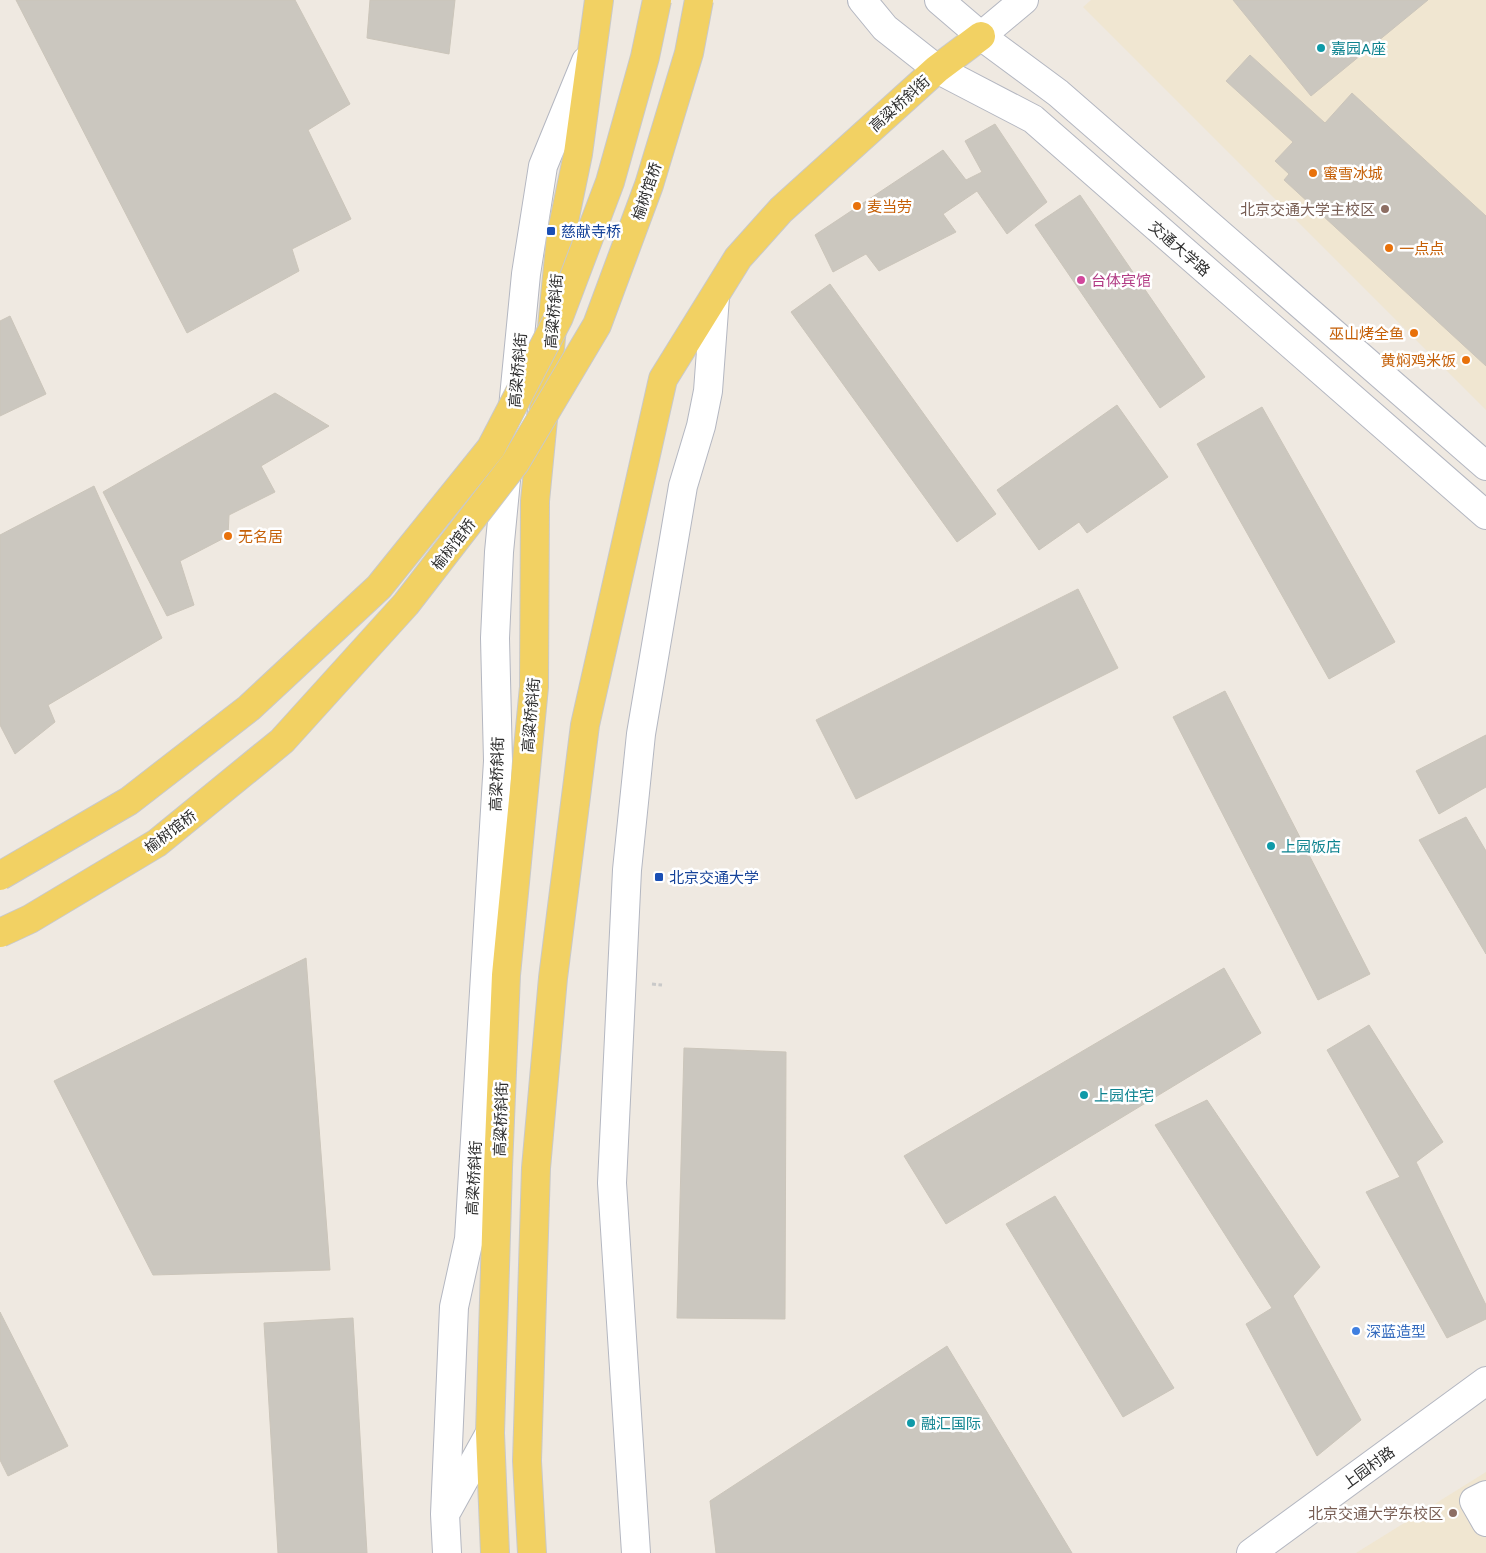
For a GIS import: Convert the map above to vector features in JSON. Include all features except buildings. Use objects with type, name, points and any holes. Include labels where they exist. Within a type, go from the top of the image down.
[{"type":"main road","name":"高粱桥斜街","points":[[490,1433],[506,975],[534,687],[535,501],[561,236],[578,154],[599,0]]},
{"type":"main road","name":"榆树馆桥","points":[[0,876],[129,801],[249,708],[379,587],[491,448],[559,317],[600,209],[610,182],[645,57],[657,0]]},
{"type":"main road","name":"榆树馆桥","points":[[0,934],[30,919],[157,843],[282,741],[406,604],[515,463],[597,325],[654,166],[690,53],[699,0]]},
{"type":"main road","name":"高粱桥斜街","points":[[532,1553],[527,1461],[536,1178],[553,978],[585,725],[663,378],[738,258],[781,210],[937,69],[981,36]]},
{"type":"main road","points":[[490,1433],[496,1553]]},
{"type":"street","name":"交通大学路","points":[[862,0],[885,28],[937,69],[1034,119],[1486,515]]},
{"type":"street","points":[[939,0],[981,36],[1058,93],[1486,466]]},
{"type":"street","points":[[981,36],[1024,0]]},
{"type":"street","name":"高梁桥斜街","points":[[447,1553],[445,1514],[454,1307],[469,1239],[498,770],[496,638],[499,552],[526,274],[543,166],[593,44]]},
{"type":"street","points":[[636,1553],[612,1183],[627,870],[641,734],[683,486],[702,426],[708,391],[715,297]]},
{"type":"street","name":"上园村路","points":[[1251,1553],[1486,1381]]},
{"type":"street","points":[[445,1514],[490,1433]]},
{"type":"street","points":[[1486,1495],[1474,1501],[1486,1522]]},
{"type":"shaded area","name":"北京交通大学主校区","points":[[1091,0],[1486,0],[1486,410],[1083,7]]},
{"type":"shaded area","name":"北京交通大学东校区","points":[[1486,1472],[1486,1553],[1356,1553]]},
{"type":"place","name":"嘉园A座","points":[[1321,48]]},
{"type":"place","name":"蜜雪冰城","points":[[1313,173]]},
{"type":"place","name":"麦当劳","points":[[857,206]]},
{"type":"place","name":"北京交通大学主校区","points":[[1385,209]]},
{"type":"place","name":"慈献寺桥","points":[[551,231]]},
{"type":"place","name":"一点点","points":[[1389,248]]},
{"type":"place","name":"台体宾馆","points":[[1081,280]]},
{"type":"place","name":"巫山烤全鱼","points":[[1414,333]]},
{"type":"place","name":"黄焖鸡米饭","points":[[1466,360]]},
{"type":"place","name":"无名居","points":[[228,536]]},
{"type":"place","name":"上园饭店","points":[[1271,846]]},
{"type":"place","name":"北京交通大学","points":[[659,877]]},
{"type":"place","name":"上园住宅","points":[[1084,1095]]},
{"type":"place","name":"深蓝造型","points":[[1356,1331]]},
{"type":"place","name":"融汇国际","points":[[911,1423]]},
{"type":"place","name":"北京交通大学东校区","points":[[1453,1513]]}]
